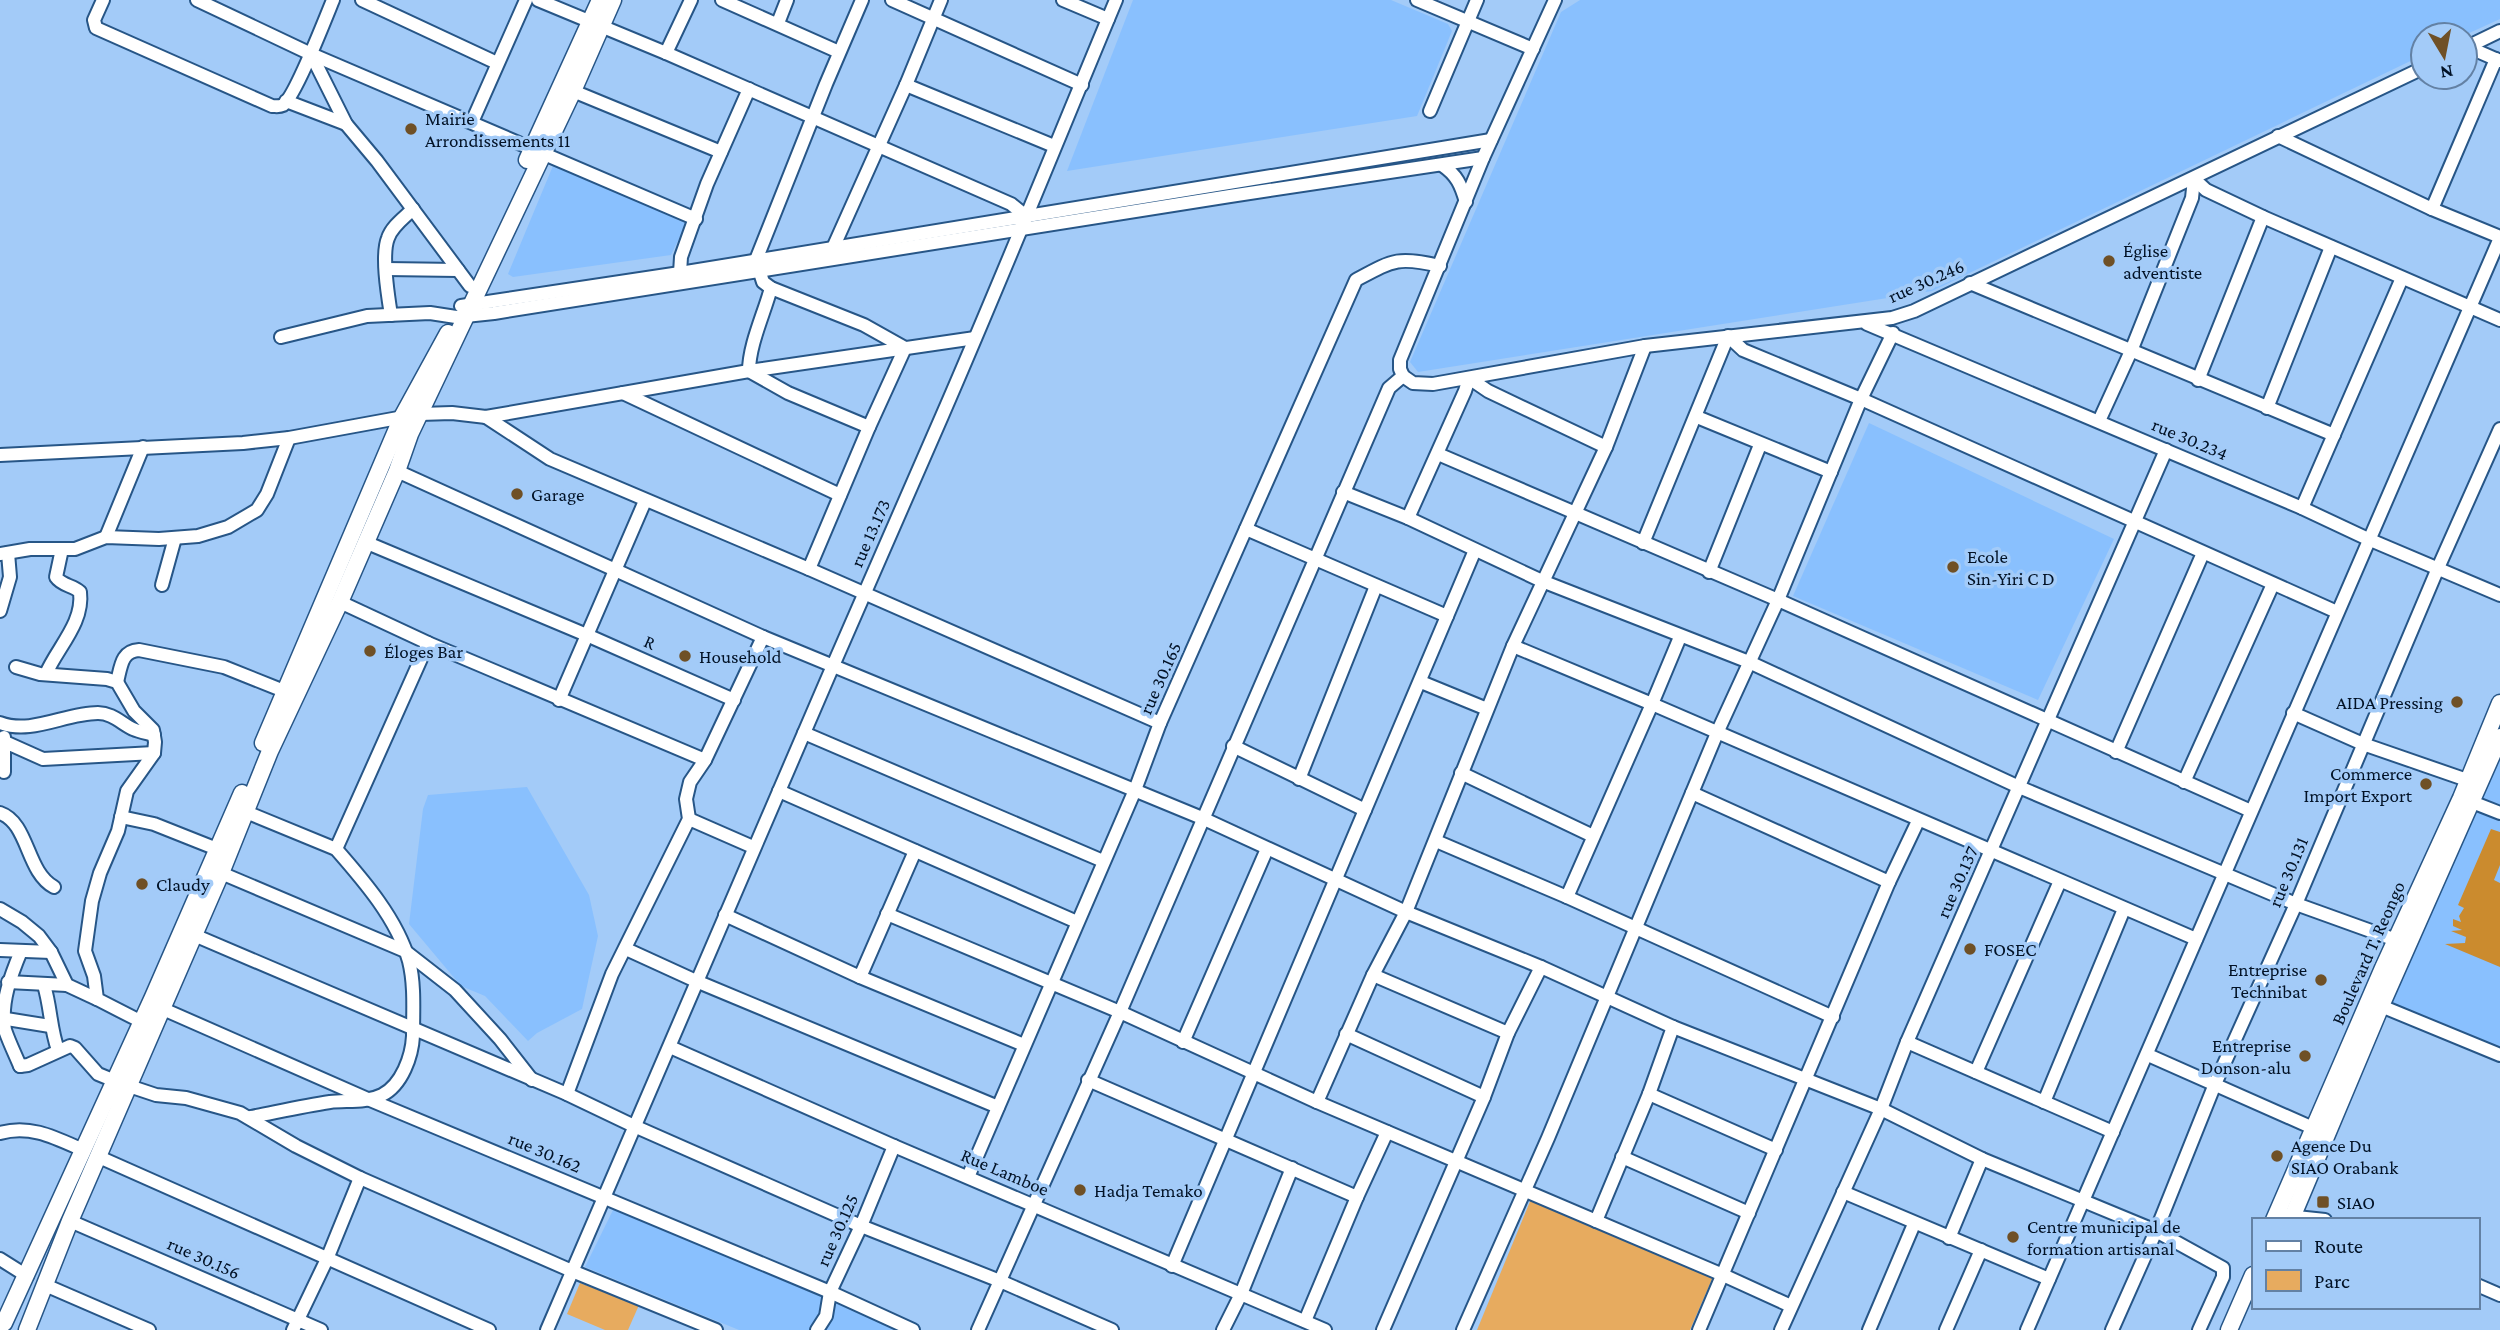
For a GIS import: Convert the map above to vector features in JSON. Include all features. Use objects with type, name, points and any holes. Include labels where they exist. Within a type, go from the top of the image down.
[{"type":"main road","points":[[600,0],[596,24],[573,91],[537,151],[470,286],[464,311],[402,417],[142,1022],[122,1083],[99,1157],[70,1221],[46,1285],[25,1330],[15,1324],[2,1323],[83,1150],[122,1083],[163,1009],[270,751],[340,602],[464,311],[537,151],[596,24],[613,0]]},
{"type":"main road","name":"Boulevard T. Reongo","points":[[2283,1218],[2313,1128],[2500,703]]},
{"type":"main road","name":"Boulevard T. Reongo","points":[[2283,1218],[2381,1006],[2500,737]]},
{"type":"main road","points":[[2229,1330],[2252,1277]]},
{"type":"main road","points":[[2240,1330],[2252,1303]]},
{"type":"street","points":[[103,0],[94,20],[96,28],[272,106],[286,101],[311,54],[333,0]]},
{"type":"street","points":[[197,0],[311,54],[696,219]]},
{"type":"street","points":[[362,0],[497,63]]},
{"type":"street","points":[[472,122],[526,0]]},
{"type":"street","points":[[538,0],[1011,204],[1024,223]]},
{"type":"street","points":[[666,53],[691,0]]},
{"type":"street","points":[[722,0],[839,52]]},
{"type":"street","points":[[778,23],[787,0]]},
{"type":"street","points":[[862,0],[839,52],[757,266],[763,282],[771,288],[864,325],[905,348]]},
{"type":"street","points":[[892,0],[1082,85]]},
{"type":"street","points":[[832,248],[879,147],[941,0]]},
{"type":"street","points":[[1063,0],[1108,19]]},
{"type":"street","name":"rue 13.173","points":[[547,1330],[753,848],[942,416],[1116,0]]},
{"type":"street","points":[[1417,0],[1533,49]]},
{"type":"street","points":[[1430,111],[1477,0]]},
{"type":"street","points":[[978,1330],[1120,1013],[1389,388],[1403,376],[1400,360],[1483,158],[1555,0]]},
{"type":"street","points":[[2479,42],[2500,31]]},
{"type":"street","points":[[2432,209],[2498,60],[2479,53]]},
{"type":"street","points":[[311,54],[346,124],[470,286]]},
{"type":"street","name":"rue 30.246","points":[[1403,376],[1413,383],[1422,384],[1645,346],[1892,318],[1914,311],[2409,75]]},
{"type":"street","points":[[906,85],[1054,146]]},
{"type":"street","points":[[680,273],[681,257],[721,152],[749,89]]},
{"type":"street","points":[[573,91],[721,152]]},
{"type":"street","points":[[286,101],[346,124]]},
{"type":"street","points":[[2027,1330],[2500,237],[2432,209],[2278,136]]},
{"type":"street","points":[[281,337],[367,316],[464,311],[757,266],[1024,223],[1491,140]]},
{"type":"street","points":[[464,311],[680,273],[757,266],[832,248],[1483,158]]},
{"type":"street","points":[[1442,165],[1453,172],[1461,183],[1466,202]]},
{"type":"street","points":[[2194,179],[2206,190],[2263,217],[2500,320]]},
{"type":"street","points":[[2099,421],[2131,351],[2192,198],[2194,179]]},
{"type":"street","points":[[391,315],[386,285],[387,239],[395,226],[413,209]]},
{"type":"street","points":[[2198,380],[2263,217]]},
{"type":"street","points":[[2267,408],[2331,247]]},
{"type":"street","name":"rue 30.165","points":[[968,1177],[1135,790],[1160,723],[1356,280],[1389,262],[1410,259],[1440,267]]},
{"type":"street","points":[[386,268],[458,270]]},
{"type":"street","points":[[2302,508],[2402,278]]},
{"type":"street","points":[[1969,283],[2334,435]]},
{"type":"street","points":[[749,372],[753,341],[761,324],[771,288]]},
{"type":"street","name":"rue 30.234","points":[[1863,322],[2500,595]]},
{"type":"street","points":[[1463,1330],[1607,997],[1717,733],[1778,600],[1861,399],[1893,333]]},
{"type":"street","points":[[1643,543],[1728,336],[1743,350],[1861,399],[2337,612]]},
{"type":"street","points":[[0,455],[243,443],[289,438],[420,414],[486,417],[749,372],[975,338]]},
{"type":"street","points":[[1317,1102],[1373,975],[1406,912],[1513,646],[1576,513],[1645,346]]},
{"type":"street","points":[[809,569],[905,348]]},
{"type":"street","points":[[749,372],[788,393],[869,427]]},
{"type":"street","points":[[1408,518],[1438,454],[1469,377],[1488,391],[1605,447]]},
{"type":"street","points":[[623,393],[840,495]]},
{"type":"street","points":[[486,417],[550,459],[1160,723]]},
{"type":"street","points":[[1697,417],[1831,472]]},
{"type":"street","name":"rue 30.131","points":[[2112,1330],[2500,429]]},
{"type":"street","points":[[0,611],[10,577],[4,554],[30,549],[75,549],[106,537],[198,536],[228,527],[257,510],[267,494],[289,438]]},
{"type":"street","points":[[1709,572],[1760,445]]},
{"type":"street","points":[[106,537],[143,447]]},
{"type":"street","name":"rue 30.137","points":[[1782,1330],[1881,1109],[1906,1042],[1992,852],[2166,450]]},
{"type":"street","points":[[1438,454],[1778,600],[2251,811]]},
{"type":"street","points":[[397,471],[763,637],[1202,818],[1406,912],[1541,967],[1673,1027],[1881,1109],[1982,1159],[2156,1231],[2223,1268],[2224,1273],[2199,1330]]},
{"type":"street","points":[[1343,492],[1408,518],[1542,581],[1749,662],[2019,786],[2296,904],[2396,940]]},
{"type":"street","points":[[559,700],[589,636],[645,501]]},
{"type":"street","points":[[1246,529],[1447,616]]},
{"type":"street","points":[[162,585],[175,538]]},
{"type":"street","name":"R","points":[[365,542],[734,700]]},
{"type":"street","points":[[46,674],[76,621],[80,607],[80,592],[62,583],[56,576],[62,549]]},
{"type":"street","points":[[1172,1266],[1475,550]]},
{"type":"street","points":[[2116,752],[2203,553]]},
{"type":"street","points":[[2184,782],[2273,584]]},
{"type":"street","points":[[1299,779],[1376,586]]},
{"type":"street","points":[[340,602],[559,700],[705,760]]},
{"type":"street","points":[[566,1094],[612,974],[689,819],[687,790],[705,760],[763,637]]},
{"type":"street","points":[[1567,897],[1680,637]]},
{"type":"street","points":[[336,849],[428,643]]},
{"type":"street","points":[[1513,646],[2196,939]]},
{"type":"street","points":[[117,682],[123,658],[129,651],[139,650],[224,667],[284,691]]},
{"type":"street","points":[[16,667],[33,673],[107,678],[117,682],[134,711],[150,726],[154,734],[154,753],[127,791],[114,841],[100,873],[87,927],[85,951],[94,976],[97,999]]},
{"type":"street","points":[[1421,682],[1487,709]]},
{"type":"street","points":[[4,772],[5,742],[2,724],[27,727],[76,715],[102,713],[132,729],[154,734]]},
{"type":"street","points":[[2293,713],[2363,744],[2467,780]]},
{"type":"street","points":[[804,733],[1103,861]]},
{"type":"street","points":[[5,742],[43,759],[154,753]]},
{"type":"street","points":[[1233,746],[1365,810]]},
{"type":"street","points":[[1461,773],[1593,836]]},
{"type":"street","points":[[779,791],[1077,922]]},
{"type":"street","points":[[1692,793],[1889,883]]},
{"type":"street","points":[[2472,802],[2500,813]]},
{"type":"street","points":[[246,812],[336,849],[370,890],[395,930],[405,951],[413,990],[410,1057],[391,1089],[370,1100],[332,1102],[251,1118]]},
{"type":"street","points":[[0,813],[10,817],[41,877],[54,887]]},
{"type":"street","points":[[121,817],[154,824],[217,849]]},
{"type":"street","points":[[689,819],[753,848]]},
{"type":"street","points":[[1699,1330],[1889,883],[1918,821]]},
{"type":"street","points":[[1436,841],[1833,1017]]},
{"type":"street","points":[[1182,1042],[1267,849]]},
{"type":"street","points":[[860,977],[915,851]]},
{"type":"street","points":[[221,873],[405,951],[455,989],[533,1080]]},
{"type":"street","points":[[1976,1072],[2060,881]]},
{"type":"street","points":[[0,909],[39,936],[51,952],[67,985]]},
{"type":"street","points":[[2044,1102],[2124,909]]},
{"type":"street","points":[[887,914],[1791,1306]]},
{"type":"street","points":[[725,915],[860,977],[1024,1045]]},
{"type":"street","points":[[194,935],[566,1094],[861,1226],[1000,1281],[1112,1330]]},
{"type":"street","points":[[626,948],[696,981],[998,1107]]},
{"type":"street","points":[[0,950],[51,952]]},
{"type":"street","points":[[20,1066],[2,1018],[8,982],[22,951]]},
{"type":"street","points":[[1383,1330],[1484,1097],[1508,1032],[1541,967]]},
{"type":"street","points":[[1373,975],[1508,1032]]},
{"type":"street","points":[[8,982],[67,985],[142,1022]]},
{"type":"street","points":[[44,985],[50,1010],[50,1026],[58,1050]]},
{"type":"street","points":[[2381,1006],[2500,1055]]},
{"type":"street","name":"rue 30.162","points":[[163,1009],[370,1100],[830,1292],[913,1330]]},
{"type":"street","points":[[2,1018],[50,1026]]},
{"type":"street","points":[[1596,1221],[1649,1094],[1673,1027]]},
{"type":"street","points":[[1346,1034],[1484,1097]]},
{"type":"street","points":[[1906,1042],[2113,1132]]},
{"type":"street","points":[[0,1054],[9,1056],[20,1066],[72,1046],[98,1074],[156,1095],[186,1098],[251,1118],[296,1146],[360,1178],[572,1271],[716,1330]]},
{"type":"street","name":"Rue Lamboe","points":[[670,1047],[1325,1330]]},
{"type":"street","points":[[2148,1055],[2313,1128]]},
{"type":"street","points":[[1088,1080],[1357,1197]]},
{"type":"street","points":[[1649,1094],[1776,1150]]},
{"type":"street","points":[[0,1133],[19,1130],[44,1133],[83,1150]]},
{"type":"street","points":[[1305,1321],[1387,1132]]},
{"type":"street","name":"rue 30.125","points":[[817,1330],[826,1316],[830,1292],[894,1146]]},
{"type":"street","points":[[99,1157],[489,1330]]},
{"type":"street","points":[[1622,1157],[1749,1213]]},
{"type":"street","points":[[1949,1238],[1982,1159]]},
{"type":"street","points":[[1223,1330],[1241,1294],[1292,1168]]},
{"type":"street","points":[[295,1325],[327,1259],[360,1178]]},
{"type":"street","points":[[1843,1192],[2049,1279]]},
{"type":"street","name":"rue 30.156","points":[[70,1221],[295,1325],[321,1330]]},
{"type":"street","points":[[1869,1330],[1914,1224]]},
{"type":"street","points":[[1946,1330],[1981,1250]]},
{"type":"street","points":[[0,1259],[26,1276]]},
{"type":"street","points":[[46,1285],[149,1330]]},
{"type":"street","points":[[2479,1286],[2500,1295]]},
{"type":"shaded area","points":[[1133,0],[1391,0],[1448,24],[1452,31],[1417,116],[1067,171]]},
{"type":"shaded area","points":[[1580,0],[2500,0],[2500,19],[2479,29],[2479,21],[2409,21],[2409,62],[1932,291],[1418,372],[1410,362],[1561,12]]},
{"type":"shaded area","points":[[555,161],[688,220],[671,255],[513,277],[508,274]]},
{"type":"shaded area","name":"Ecole Sin-Yiri C D","points":[[1869,423],[2114,539],[2038,700],[1793,596]]},
{"type":"shaded area","points":[[2500,736],[2500,1055],[2381,1006]]},
{"type":"shaded area","points":[[527,787],[589,895],[598,936],[582,1009],[537,1033],[528,1041],[485,996],[461,986],[409,924],[423,809],[428,795]]},
{"type":"shaded area","points":[[2491,829],[2500,832],[2500,865],[2494,880],[2500,883],[2500,967],[2445,944],[2465,943],[2466,937],[2451,931],[2462,930],[2453,926],[2453,919],[2461,922],[2459,916],[2464,908],[2458,905]]},
{"type":"shaded area","points":[[615,1206],[905,1330],[739,1330],[585,1267]]},
{"type":"green space","points":[[1531,1199],[1713,1277],[1690,1330],[1477,1330]]},
{"type":"green space","points":[[580,1283],[639,1305],[628,1330],[605,1330],[567,1314]]},
{"type":"place","name":"Mairie Arrondissements 11","points":[[411,129]]},
{"type":"place","name":"Église adventiste","points":[[2109,261]]},
{"type":"place","name":"Garage","points":[[517,494]]},
{"type":"place","name":"Ecole Sin-Yiri C D","points":[[1953,567]]},
{"type":"place","name":"Éloges Bar","points":[[370,651]]},
{"type":"place","name":"Household","points":[[685,656]]},
{"type":"place","name":"AIDA Pressing","points":[[2457,702]]},
{"type":"place","name":"Commerce Import Export","points":[[2426,784]]},
{"type":"place","name":"Claudy","points":[[142,884]]},
{"type":"place","name":"FOSEC","points":[[1970,949]]},
{"type":"place","name":"Entreprise Technibat","points":[[2321,980]]},
{"type":"place","name":"Entreprise Donson-alu","points":[[2305,1056]]},
{"type":"place","name":"Agence Du SIAO Orabank","points":[[2277,1156]]},
{"type":"place","name":"Hadja Temako","points":[[1080,1190]]},
{"type":"place","name":"SIAO","points":[[2323,1202]]},
{"type":"place","name":"Centre municipal de formation artisanal","points":[[2013,1237]]}]
